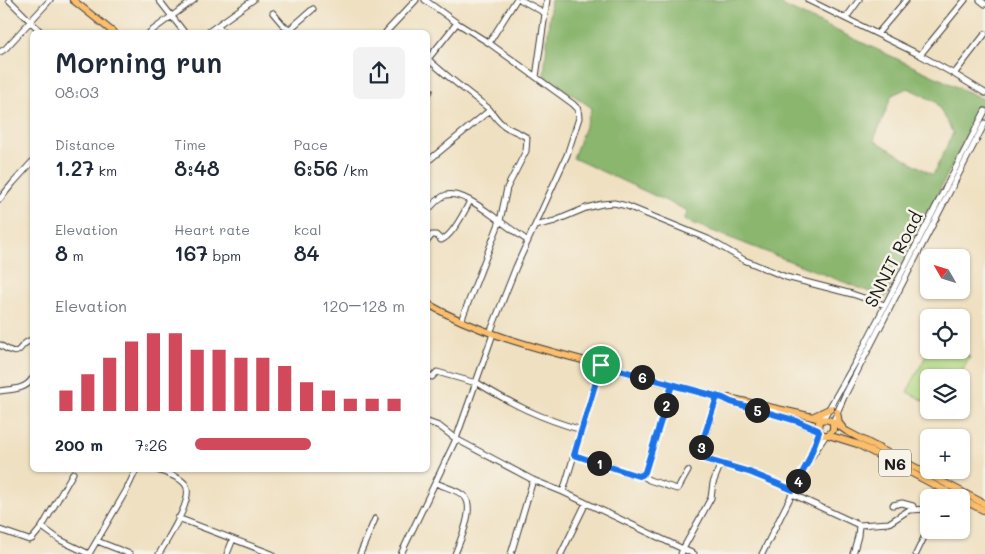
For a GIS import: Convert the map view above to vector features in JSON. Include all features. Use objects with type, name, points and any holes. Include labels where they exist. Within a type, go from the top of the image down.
[{"type":"main road","points":[[73,0],[111,30]]},
{"type":"main road","name":"N6","points":[[430,305],[491,334],[542,350],[720,397],[732,398],[810,418],[829,419],[843,429],[920,473]]},
{"type":"main road","name":"N6","points":[[720,397],[731,402],[797,421],[827,435],[857,444],[920,473]]},
{"type":"main road","points":[[810,418],[834,410],[843,429]]},
{"type":"main road","points":[[818,431],[818,424],[822,419]]},
{"type":"main road","points":[[827,435],[833,430],[833,423]]},
{"type":"main road","name":"N6","points":[[933,480],[945,489]]},
{"type":"main road","name":"N6","points":[[933,480],[985,504]]},
{"type":"main road","name":"N6","points":[[970,503],[985,511]]},
{"type":"street","points":[[9,0],[39,30]]},
{"type":"street","points":[[0,52],[31,22],[50,0]]},
{"type":"street","points":[[159,0],[182,30]]},
{"type":"street","points":[[153,30],[194,0]]},
{"type":"street","points":[[211,30],[252,0]]},
{"type":"street","points":[[388,30],[416,0]]},
{"type":"street","points":[[401,554],[456,438],[516,267],[567,155],[579,118],[578,109],[573,104],[536,76],[425,0]]},
{"type":"street","points":[[489,43],[516,0]]},
{"type":"street","points":[[521,0],[545,13]]},
{"type":"street","points":[[536,76],[547,0]]},
{"type":"street","points":[[810,0],[920,55],[985,94]]},
{"type":"street","points":[[846,18],[859,0]]},
{"type":"street","points":[[878,33],[906,0]]},
{"type":"street","points":[[920,55],[965,0]]},
{"type":"street","points":[[980,0],[985,4]]},
{"type":"street","points":[[292,30],[313,9]]},
{"type":"street","points":[[273,13],[290,30]]},
{"type":"street","points":[[430,57],[457,23]]},
{"type":"street","points":[[217,26],[222,30]]},
{"type":"street","points":[[954,74],[985,34]]},
{"type":"street","points":[[430,61],[459,87],[490,110],[510,130],[522,133],[527,138],[526,151],[507,188],[500,221],[461,321]]},
{"type":"street","points":[[430,159],[490,110]]},
{"type":"street","name":"SNNIT Road","points":[[918,247],[985,112]]},
{"type":"street","name":"SNNIT Road","points":[[833,423],[834,410],[885,305],[985,123]]},
{"type":"street","points":[[1,197],[30,164]]},
{"type":"street","points":[[430,208],[445,195],[454,194],[470,201],[528,241]]},
{"type":"street","points":[[430,238],[432,235],[436,235],[442,240],[446,238],[460,220],[470,201]]},
{"type":"street","points":[[535,226],[555,221],[586,208],[614,203],[627,206],[708,239],[744,260],[786,276],[844,291],[885,305]]},
{"type":"street","name":"SNNIT Road","points":[[822,419],[834,410],[914,254]]},
{"type":"street","points":[[0,346],[10,352],[16,352],[30,341]]},
{"type":"street","points":[[563,492],[601,365]]},
{"type":"street","points":[[430,376],[432,377],[436,372],[476,383],[502,399],[541,417],[582,430]]},
{"type":"street","points":[[0,391],[21,388],[30,382]]},
{"type":"street","points":[[642,475],[645,472],[672,385]]},
{"type":"street","points":[[720,397],[699,455],[707,460],[749,472],[859,525],[889,523],[905,512],[920,510]]},
{"type":"street","points":[[430,423],[439,426],[456,438],[533,480],[563,492],[682,551],[694,554]]},
{"type":"street","points":[[808,462],[818,431]]},
{"type":"street","points":[[762,554],[808,462],[827,435]]},
{"type":"street","points":[[574,455],[638,476],[642,475],[649,480],[677,489],[688,471]]},
{"type":"street","points":[[682,551],[711,498],[713,483],[721,463]]},
{"type":"street","points":[[42,527],[60,540],[89,554],[135,472]]},
{"type":"street","points":[[159,554],[188,496],[185,483],[162,472]]},
{"type":"street","points":[[0,530],[29,540],[42,527],[73,473]]},
{"type":"street","points":[[511,554],[533,480]]},
{"type":"street","points":[[436,483],[466,498],[468,518],[455,554]]},
{"type":"street","points":[[561,554],[586,503]]},
{"type":"street","points":[[893,505],[902,503],[912,506],[914,510]]},
{"type":"street","points":[[178,518],[270,554]]},
{"type":"street","points":[[360,554],[375,519]]},
{"type":"street","points":[[853,554],[859,525]]},
{"type":"street","points":[[227,554],[233,539]]},
{"type":"street","points":[[916,554],[923,539]]},
{"type":"street","points":[[97,541],[130,554]]},
{"type":"green space","points":[[551,0],[771,0],[985,100],[885,298],[684,220],[688,211],[573,158],[592,108],[544,75]],"holes":[[[908,88],[936,102],[953,133],[933,175],[874,140],[892,95]]]},
{"type":"green space","points":[[924,359],[969,359],[963,369],[920,369],[920,398],[907,392]]},
{"type":"route","points":[[601,365],[723,398],[797,421],[818,430],[819,432],[808,462],[793,490],[749,472],[701,458],[699,452],[717,397],[672,385],[645,472],[642,475],[638,476],[574,455],[601,365]]}]
